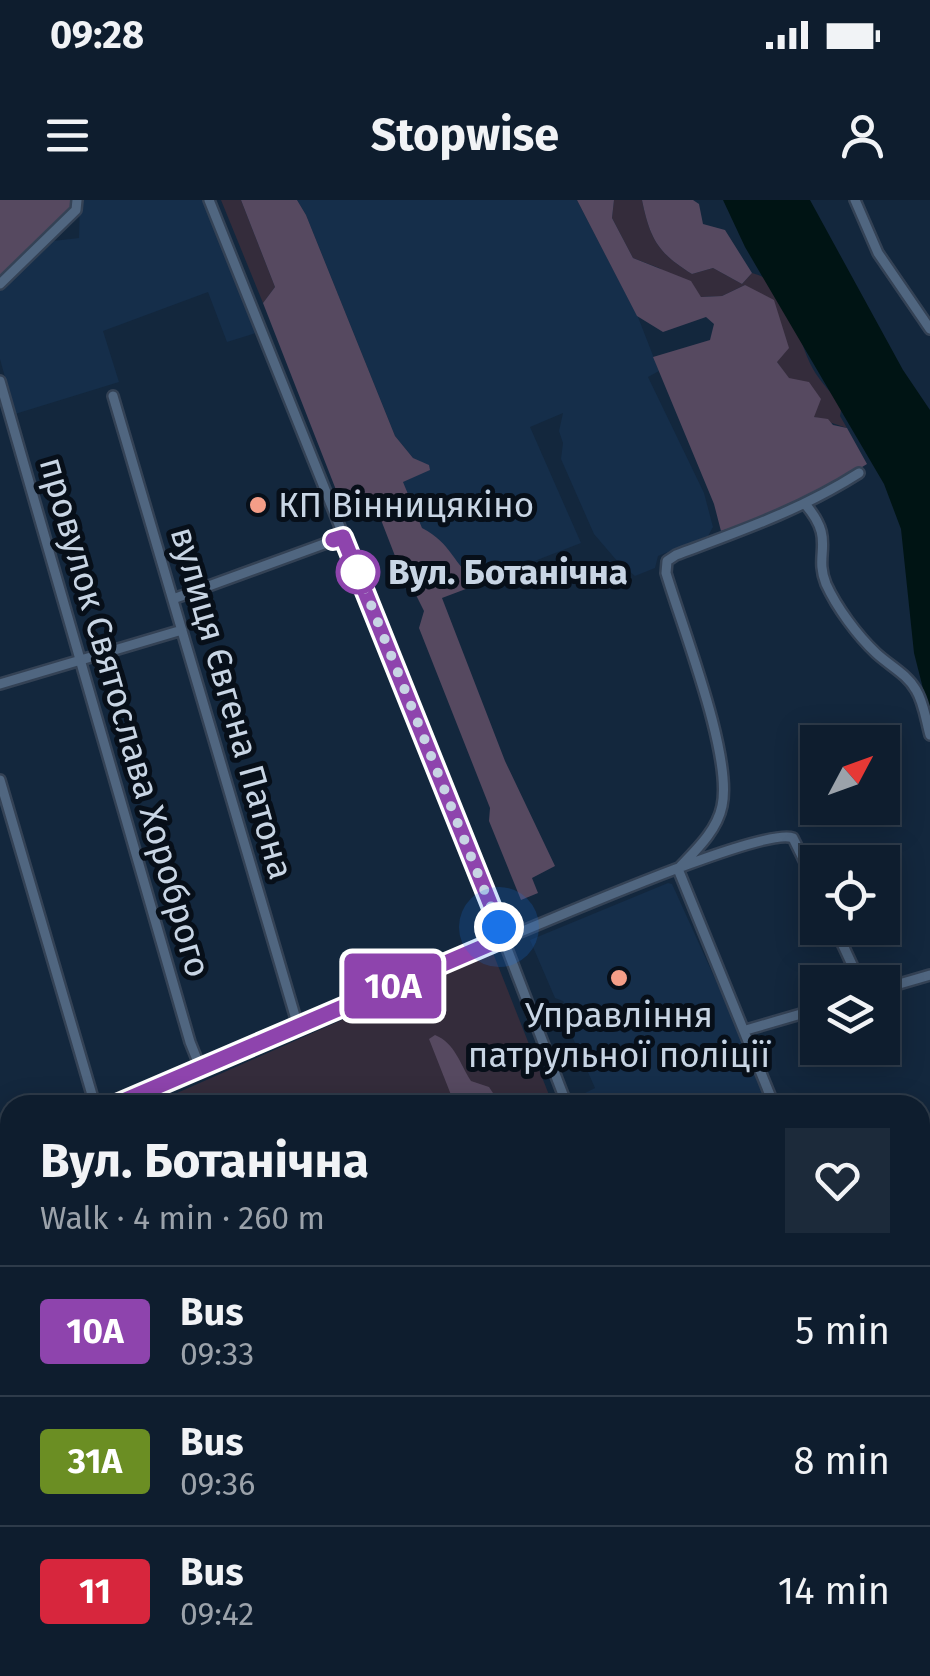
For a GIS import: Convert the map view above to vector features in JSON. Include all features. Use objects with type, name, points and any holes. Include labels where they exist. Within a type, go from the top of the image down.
[{"type":"street","points":[[0,284],[76,210],[76,200]]},
{"type":"street","points":[[209,200],[563,1095]]},
{"type":"street","points":[[856,200],[878,252],[930,330]]},
{"type":"street","name":"провулок Святослава Хороброго","points":[[0,381],[184,1023],[200,1067]]},
{"type":"street","name":"вулиця Євгена Патона","points":[[113,396],[298,1026]]},
{"type":"street","points":[[678,869],[704,842],[722,809],[726,779],[666,573],[668,561],[805,504],[860,472]]},
{"type":"street","points":[[805,504],[822,530],[825,546],[821,566],[826,584],[874,652],[908,679],[918,693],[930,735]]},
{"type":"street","points":[[173,599],[343,537]]},
{"type":"street","points":[[0,684],[182,630]]},
{"type":"street","points":[[0,780],[92,1095]]},
{"type":"street","points":[[136,1095],[504,938],[678,869],[774,836],[786,836],[800,850]]},
{"type":"street","points":[[678,869],[770,1095]]},
{"type":"street","points":[[900,984],[930,975]]},
{"type":"street","points":[[746,1030],[800,1014]]},
{"type":"shaded area","points":[[0,200],[77,200],[76,210],[0,283]]},
{"type":"shaded area","points":[[80,200],[203,200],[256,333],[227,342],[208,292],[103,331],[119,382],[15,414],[0,359],[0,289],[53,241],[79,238]]},
{"type":"shaded area","points":[[221,200],[241,200],[275,287],[263,303]]},
{"type":"shaded area","points":[[241,200],[297,200],[395,436],[413,458],[429,465],[430,470],[403,482],[422,528],[440,541],[479,584],[442,598],[505,761],[555,866],[532,878],[538,893],[521,900],[489,821],[490,808],[419,628],[424,611],[402,574],[376,507],[367,503],[355,506],[352,516],[347,518],[263,303],[275,287]]},
{"type":"shaded area","points":[[297,200],[577,200],[638,317],[659,371],[648,377],[704,493],[713,527],[708,536],[658,556],[655,568],[635,576],[618,562],[594,534],[561,459],[563,443],[559,431],[563,413],[530,427],[581,543],[442,597],[396,485],[430,469],[413,458],[395,436]]},
{"type":"shaded area","points":[[577,200],[614,200],[612,218],[633,258],[691,281],[701,297],[722,296],[745,285],[774,300],[789,348],[777,362],[789,378],[809,382],[821,399],[814,417],[847,428],[867,464],[796,502],[721,531],[714,504],[653,357],[710,340],[714,324],[706,317],[663,332],[637,316]]},
{"type":"shaded area","points":[[614,200],[642,200],[657,244],[692,274],[713,268],[742,284],[752,273],[777,288],[792,313],[813,369],[842,406],[840,416],[847,428],[814,417],[777,362],[745,285],[722,296],[701,297],[659,268],[633,258],[612,218]]},
{"type":"shaded area","points":[[642,200],[693,200],[699,204],[703,224],[725,230],[752,273],[742,284],[713,268],[692,274],[657,244]]},
{"type":"shaded area","points":[[723,200],[810,200],[903,370],[930,410],[930,716],[914,653],[901,529],[884,484],[745,247]]},
{"type":"shaded area","points":[[672,884],[763,1095],[581,1095],[595,1088],[564,1018],[567,1009],[563,1001],[555,998],[530,940]]},
{"type":"shaded area","points":[[493,953],[549,1095],[173,1095]]},
{"type":"shaded area","points":[[435,1035],[442,1039],[471,1081],[489,1087],[494,1095],[451,1095],[429,1039]]},
{"type":"bus line","name":"10А","points":[[137,1095],[504,938],[343,537],[333,540]]},
{"type":"place","name":"КП Вінницякіно","points":[[258,505]]},
{"type":"place","name":"Вул. Ботанічна","points":[[358,572]]},
{"type":"place","name":"Управління патрульної поліції","points":[[619,978]]},
{"type":"route","points":[[358,572],[499,927]]}]
